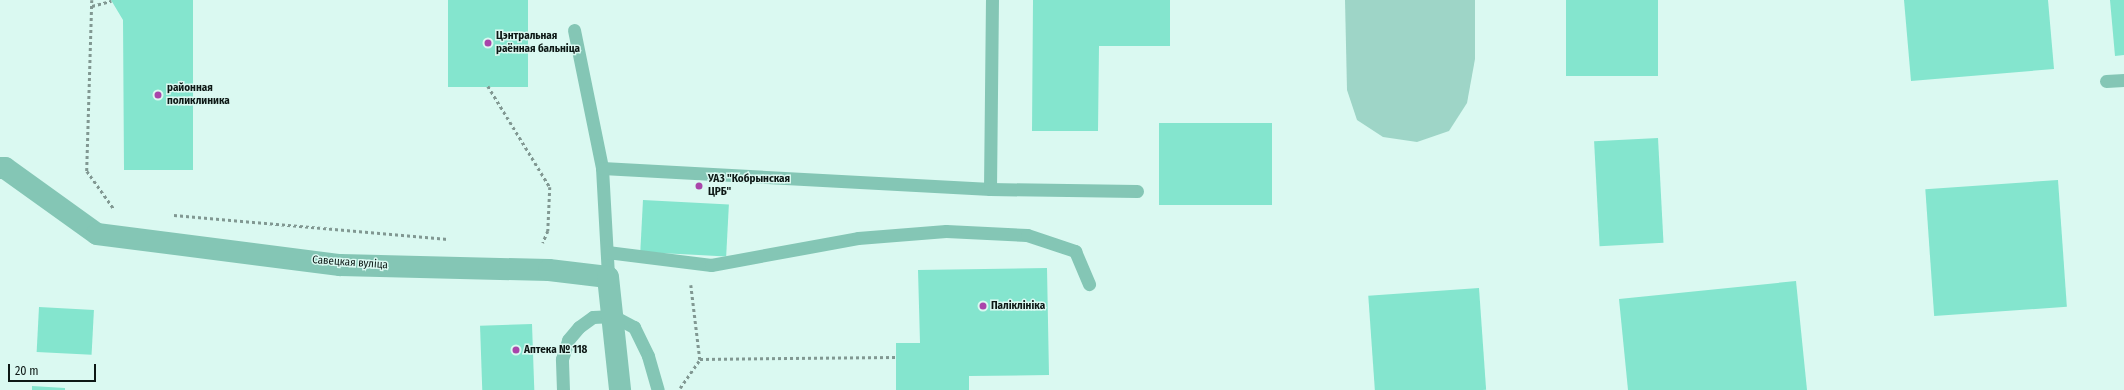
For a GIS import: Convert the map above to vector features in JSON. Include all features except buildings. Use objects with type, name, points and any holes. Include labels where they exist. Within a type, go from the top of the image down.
[{"type":"street","name":"Савецкая вуліца","points":[[0,168],[5,168],[97,234],[340,264],[549,270],[608,277]]},
{"type":"street","points":[[608,277],[620,390]]},
{"type":"lane","points":[[990,189],[992,0]]},
{"type":"lane","points":[[574,30],[602,168],[608,277]]},
{"type":"lane","points":[[2106,81],[2124,80]]},
{"type":"lane","points":[[602,168],[990,189],[1137,191]]},
{"type":"lane","points":[[607,252],[710,265],[858,238],[946,231],[1027,235],[1075,251],[1089,284]]},
{"type":"lane","points":[[563,390],[562,359],[568,340],[580,327],[594,317],[613,316],[634,327],[648,356],[658,390]]},
{"type":"path","points":[[92,6],[112,1]]},
{"type":"path","points":[[488,86],[550,187],[548,231],[541,247]]},
{"type":"path","points":[[679,390],[700,359]]},
{"type":"green space","points":[[1345,0],[1475,0],[1475,59],[1467,103],[1449,131],[1417,142],[1383,137],[1357,120],[1347,90]]},
{"type":"place","name":"Цэнтральная раённая бальніца","points":[[488,43]]},
{"type":"place","name":"районная поликлиника","points":[[158,95]]},
{"type":"place","name":"УАЗ \"Кобрынская ЦРБ\"","points":[[699,186]]},
{"type":"place","name":"Паліклініка","points":[[983,306]]},
{"type":"place","name":"Аптека № 118","points":[[516,350]]}]
